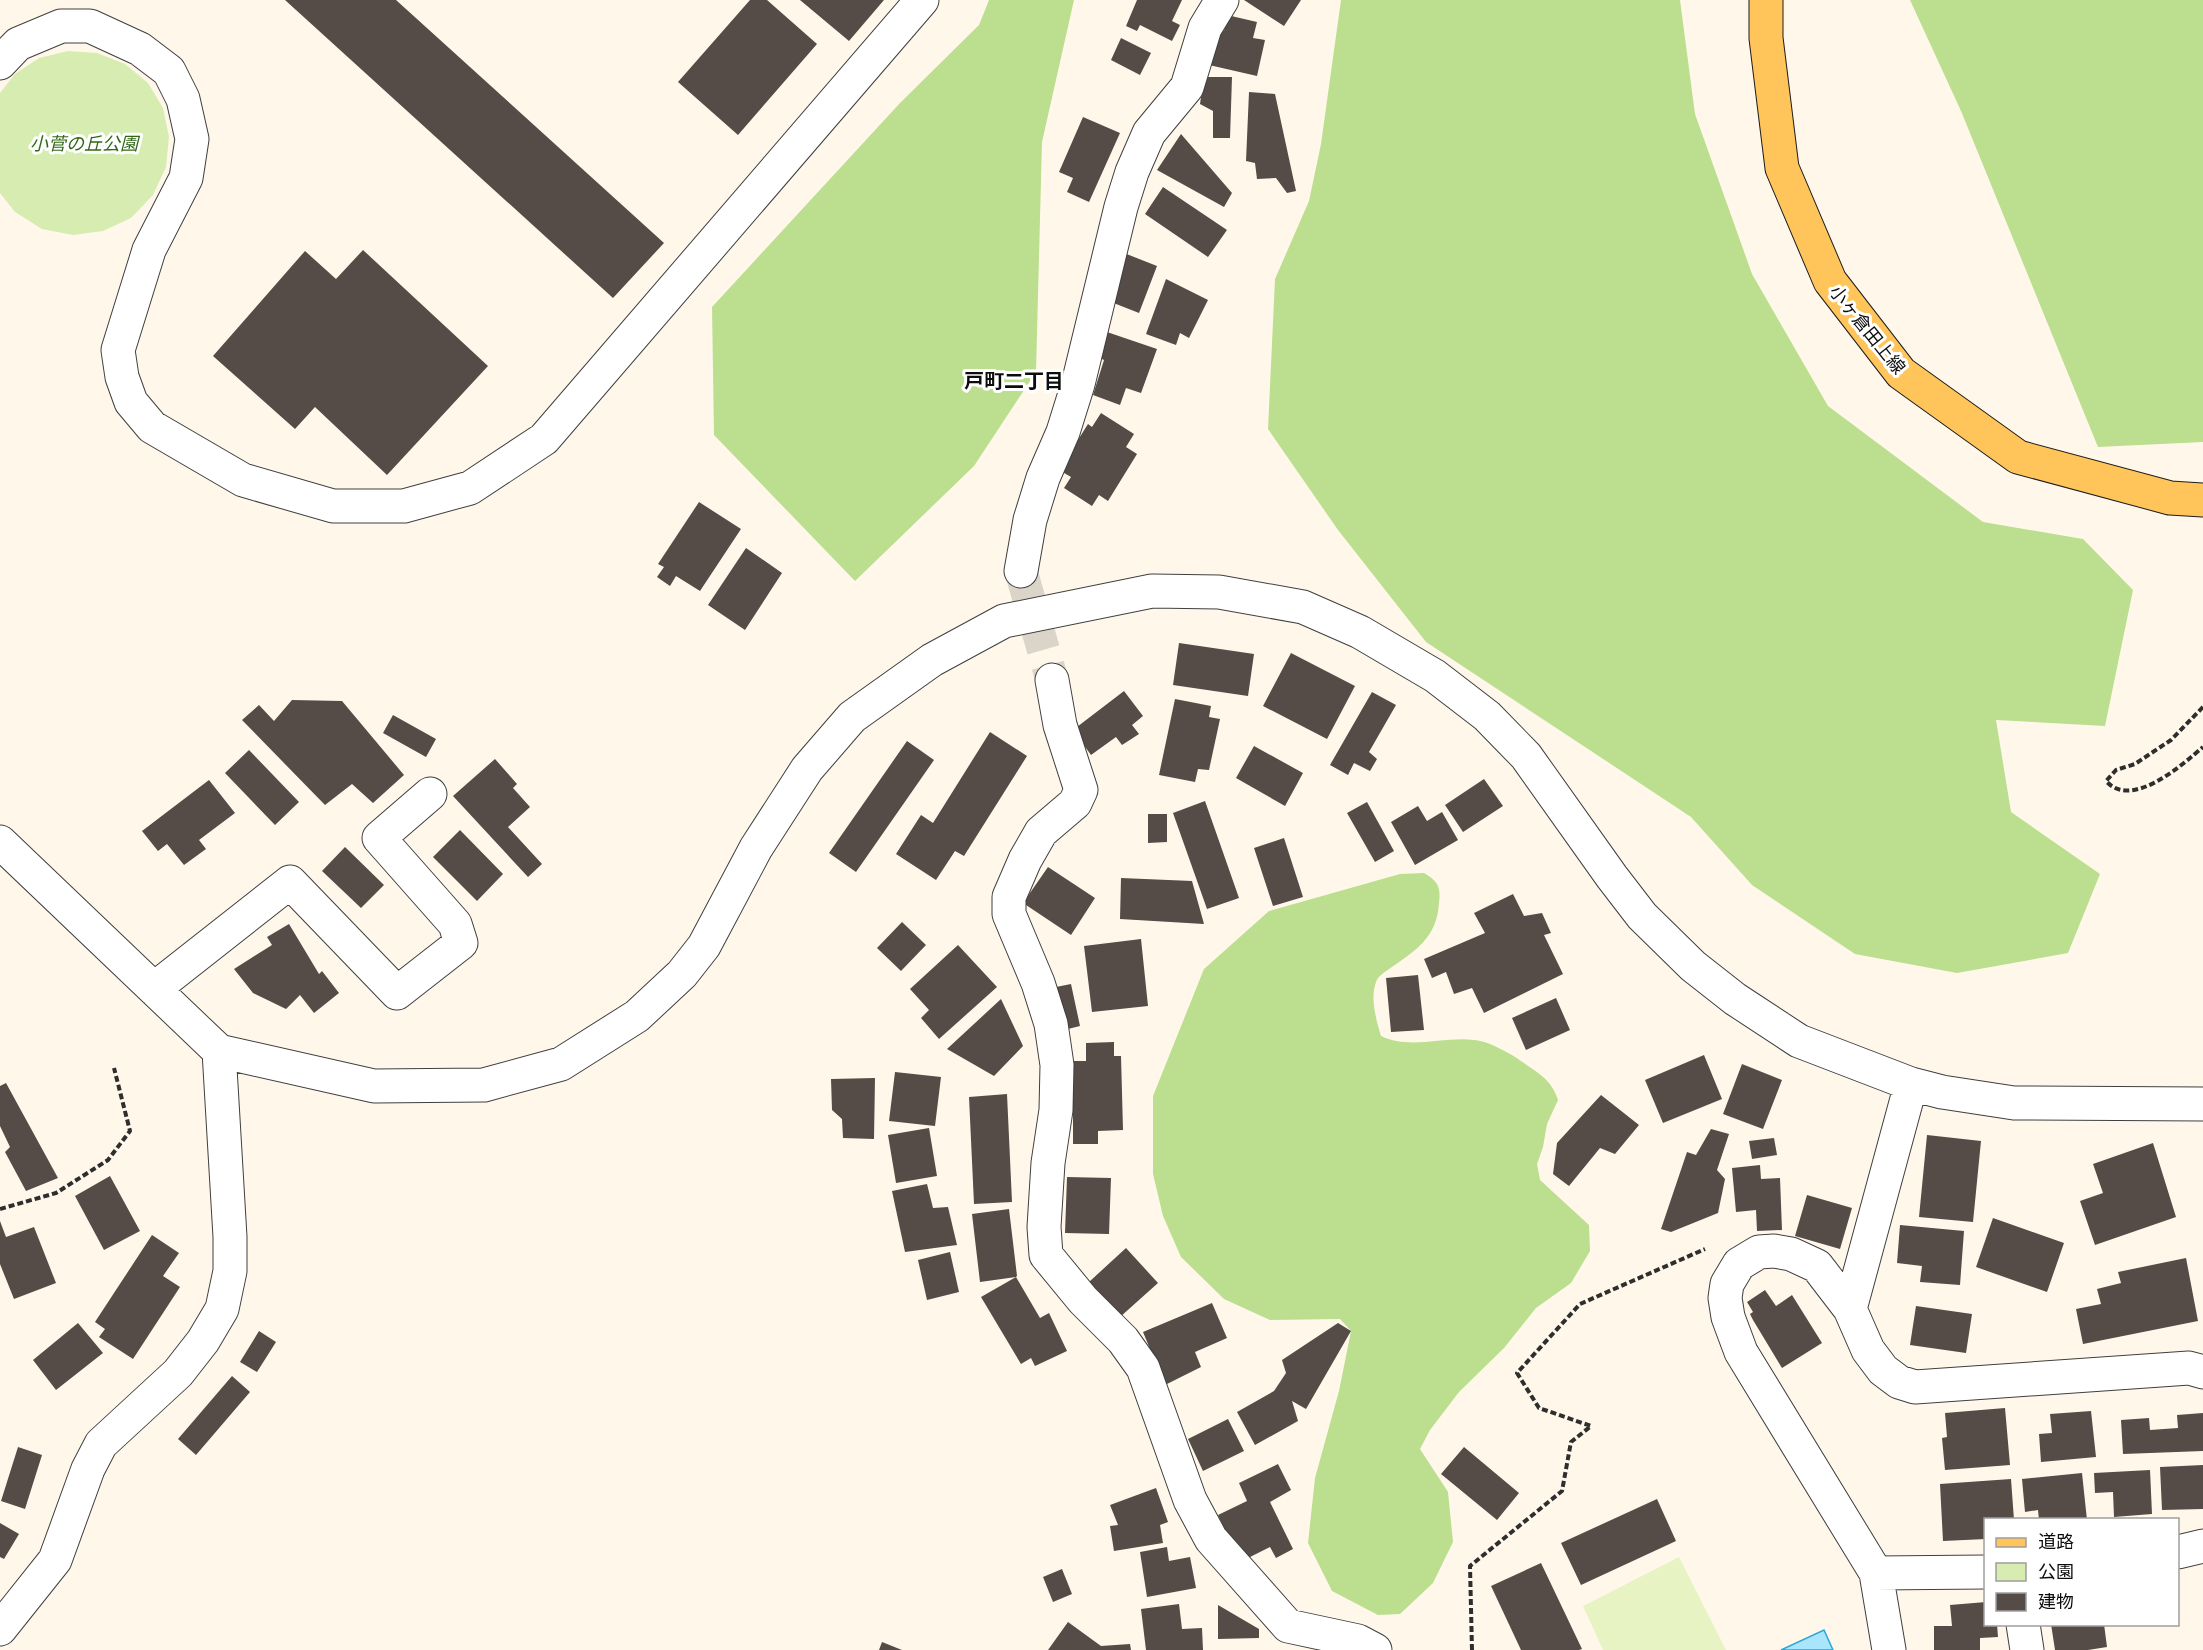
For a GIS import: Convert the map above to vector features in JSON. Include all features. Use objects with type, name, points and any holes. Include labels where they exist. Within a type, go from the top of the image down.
[{"type":"main road","name":"小ヶ倉田上線","points":[[1766,0],[1766,38],[1782,168],[1830,281],[1901,373],[2018,457],[2170,498],[2203,500]]},
{"type":"street","points":[[0,63],[18,44],[39,35],[61,26],[90,26],[140,49],[168,71],[183,99],[192,138],[186,178],[149,250],[118,350],[122,377],[131,402],[152,427],[243,480],[333,506],[404,506],[470,488],[544,439],[922,0]]},
{"type":"street","points":[[1021,571],[1030,520],[1043,478],[1063,432],[1078,384],[1121,207],[1132,172],[1149,133],[1187,87],[1205,28],[1222,0]]},
{"type":"street","points":[[0,842],[219,1051],[374,1086],[484,1085],[561,1064],[637,1016],[682,974],[704,946],[756,848],[807,769],[852,717],[932,660],[1005,621],[1152,591],[1208,591],[1303,607],[1360,632],[1435,676],[1487,716],[1526,756],[1642,916],[1692,966],[1735,999],[1799,1041],[1911,1084],[1941,1092],[2014,1103],[2203,1104]]},
{"type":"street","points":[[1052,680],[1060,725],[1081,790],[1075,803],[1041,832],[1025,860],[1009,897],[1009,914],[1038,983],[1051,1024],[1057,1065],[1056,1110],[1048,1162],[1044,1227],[1046,1255],[1083,1300],[1123,1340],[1143,1368],[1190,1500],[1211,1539],[1288,1626],[1358,1641],[1375,1650]]},
{"type":"street","points":[[154,989],[290,882],[397,993],[461,943],[454,924],[379,838],[430,794]]},
{"type":"street","points":[[0,1629],[55,1560],[88,1470],[101,1444],[178,1373],[203,1341],[222,1310],[230,1271],[230,1237],[219,1051]]},
{"type":"street","points":[[1850,1310],[1911,1084]]},
{"type":"street","points":[[1889,1650],[1876,1573],[1741,1352],[1728,1317],[1725,1298],[1727,1284],[1739,1264],[1759,1252],[1774,1251],[1791,1254],[1817,1266],[1850,1310],[1868,1350],[1883,1370],[1899,1382],[1915,1388],[2189,1368],[2203,1372]]},
{"type":"street","points":[[2179,1552],[2203,1546]]},
{"type":"street","points":[[1876,1573],[1984,1572]]},
{"type":"street","points":[[2023,1626],[2027,1650]]},
{"type":"path","points":[[2203,707],[2171,740],[2135,764],[2116,770],[2106,781],[2112,787],[2126,791],[2146,787],[2182,766],[2203,747]]},
{"type":"path","points":[[0,1209],[56,1193],[108,1160],[130,1131],[114,1068]]},
{"type":"path","points":[[1472,1650],[1470,1566],[1562,1491],[1571,1442],[1591,1426],[1539,1408],[1517,1373],[1580,1304],[1707,1248]]},
{"type":"green space","points":[[989,0],[1074,0],[1042,142],[1036,372],[974,466],[855,581],[714,435],[712,307],[900,103],[979,25]]},
{"type":"green space","points":[[1341,0],[1680,0],[1695,114],[1752,274],[1828,406],[1983,522],[2083,539],[2133,590],[2105,726],[1996,720],[2011,812],[2100,874],[2068,953],[1957,973],[1855,954],[1752,885],[1691,817],[1426,642],[1338,530],[1268,429],[1275,279],[1309,201],[1321,144]]},
{"type":"green space","points":[[1910,0],[2203,0],[2203,442],[2098,447],[1961,111]]},
{"type":"green space","name":"小菅の丘公園","points":[[68,51],[97,53],[125,64],[148,83],[163,108],[169,137],[166,167],[153,195],[131,218],[103,231],[73,235],[42,229],[15,212],[0,193],[0,93],[15,74],[39,58]]},
{"type":"green space","points":[[1424,873],[1433,879],[1439,889],[1437,915],[1434,926],[1423,942],[1377,980],[1374,1002],[1381,1036],[1404,1042],[1463,1039],[1480,1041],[1509,1054],[1546,1080],[1553,1088],[1558,1100],[1547,1124],[1537,1164],[1540,1180],[1589,1225],[1590,1251],[1571,1283],[1536,1308],[1504,1348],[1459,1392],[1430,1430],[1420,1449],[1448,1492],[1453,1542],[1433,1583],[1400,1614],[1378,1615],[1332,1591],[1308,1543],[1315,1478],[1339,1391],[1351,1331],[1340,1319],[1270,1320],[1224,1299],[1181,1257],[1163,1216],[1153,1174],[1153,1096],[1204,969],[1269,911],[1400,874]]},
{"type":"green space","points":[[1679,1557],[1726,1650],[1603,1650],[1583,1606]]},
{"type":"water","points":[[1824,1630],[1833,1650],[1781,1650]]},
{"type":"building","points":[[285,0],[396,0],[664,243],[613,298]]},
{"type":"building","points":[[750,0],[767,0],[817,44],[738,135],[678,82]]},
{"type":"building","points":[[800,0],[884,0],[849,41]]},
{"type":"building","points":[[1137,0],[1182,0],[1172,21],[1180,25],[1172,41],[1140,25],[1137,31],[1126,26]]},
{"type":"building","points":[[1244,0],[1301,0],[1284,26]]},
{"type":"building","points":[[1227,15],[1257,22],[1253,38],[1265,40],[1257,76],[1209,65],[1217,29],[1224,31]]},
{"type":"building","points":[[1121,38],[1151,53],[1140,75],[1111,60]]},
{"type":"building","points":[[1204,77],[1232,77],[1230,138],[1213,138],[1213,111],[1200,104]]},
{"type":"building","points":[[1249,92],[1275,94],[1296,191],[1287,193],[1276,178],[1257,179],[1255,163],[1246,161]]},
{"type":"building","points":[[1083,117],[1120,133],[1089,202],[1067,192],[1073,178],[1059,172]]},
{"type":"building","points":[[1181,134],[1232,193],[1224,207],[1157,170]]},
{"type":"building","points":[[1163,187],[1227,230],[1208,257],[1145,214]]},
{"type":"building","points":[[363,250],[488,366],[387,475],[315,407],[295,429],[213,356],[305,251],[336,279]]},
{"type":"building","points":[[1124,253],[1157,266],[1139,313],[1106,300]]},
{"type":"building","points":[[1166,279],[1208,300],[1189,338],[1180,333],[1176,345],[1146,334]]},
{"type":"building","points":[[1104,331],[1157,349],[1141,393],[1126,388],[1120,405],[1093,395],[1104,360],[1094,355]]},
{"type":"building","points":[[1101,413],[1134,434],[1126,447],[1137,454],[1108,501],[1099,495],[1092,506],[1064,488],[1071,477],[1059,470],[1088,424],[1092,427]]},
{"type":"building","points":[[699,502],[741,529],[700,591],[676,576],[670,586],[657,577],[664,567],[658,564]]},
{"type":"building","points":[[746,548],[782,573],[745,630],[708,605]]},
{"type":"building","points":[[1179,643],[1254,654],[1248,696],[1173,685]]},
{"type":"building","points":[[1291,653],[1355,686],[1327,739],[1263,706]]},
{"type":"building","points":[[1124,691],[1143,716],[1132,725],[1139,734],[1122,745],[1116,737],[1091,755],[1073,730]]},
{"type":"building","points":[[1372,692],[1396,705],[1369,752],[1377,759],[1370,771],[1354,763],[1348,775],[1330,765]]},
{"type":"building","points":[[1175,699],[1211,706],[1209,717],[1220,719],[1209,770],[1198,769],[1195,782],[1159,775]]},
{"type":"building","points":[[292,700],[342,701],[404,775],[373,803],[352,784],[325,805],[242,720],[259,705],[274,721]]},
{"type":"building","points":[[393,715],[436,739],[426,757],[383,733]]},
{"type":"building","points":[[990,732],[1027,756],[964,856],[955,851],[936,880],[896,854],[921,815],[933,823]]},
{"type":"building","points":[[907,741],[934,760],[856,872],[829,853]]},
{"type":"building","points":[[1254,746],[1303,773],[1285,806],[1236,778]]},
{"type":"building","points":[[249,750],[299,802],[275,825],[225,773]]},
{"type":"building","points":[[495,759],[517,784],[513,788],[530,807],[508,827],[542,864],[528,877],[453,796]]},
{"type":"building","points":[[1484,779],[1503,806],[1463,832],[1445,805]]},
{"type":"building","points":[[209,780],[235,813],[199,840],[206,849],[184,865],[167,844],[158,851],[142,831]]},
{"type":"building","points":[[1205,801],[1239,898],[1207,909],[1173,813]]},
{"type":"building","points":[[1367,802],[1394,851],[1375,862],[1347,813]]},
{"type":"building","points":[[1418,806],[1427,821],[1442,812],[1458,840],[1415,865],[1391,822]]},
{"type":"building","points":[[1148,814],[1167,814],[1167,842],[1148,843]]},
{"type":"building","points":[[460,830],[503,874],[477,901],[433,857]]},
{"type":"building","points":[[1284,838],[1303,897],[1273,906],[1254,848]]},
{"type":"building","points":[[345,847],[384,885],[361,908],[322,871]]},
{"type":"building","points":[[1048,867],[1095,898],[1071,935],[1023,903]]},
{"type":"building","points":[[1121,878],[1192,881],[1204,924],[1120,919]]},
{"type":"building","points":[[1513,894],[1524,916],[1542,913],[1551,933],[1544,935],[1563,974],[1484,1013],[1472,988],[1454,994],[1446,972],[1432,978],[1424,959],[1485,933],[1474,913]]},
{"type":"building","points":[[902,922],[926,945],[901,971],[877,948]]},
{"type":"building","points":[[289,924],[319,974],[322,971],[339,993],[314,1013],[300,995],[286,1009],[253,993],[234,969],[272,945],[267,937]]},
{"type":"building","points":[[1141,939],[1148,1006],[1092,1012],[1084,946]]},
{"type":"building","points":[[958,945],[997,987],[939,1039],[921,1018],[929,1010],[910,989]]},
{"type":"building","points":[[1418,975],[1424,1030],[1391,1032],[1386,978]]},
{"type":"building","points":[[1071,984],[1080,1026],[1064,1030],[1056,987]]},
{"type":"building","points":[[1556,998],[1570,1030],[1526,1050],[1512,1018]]},
{"type":"building","points":[[1001,999],[1023,1046],[994,1076],[947,1049]]},
{"type":"building","points":[[1114,1042],[1114,1056],[1121,1056],[1123,1130],[1098,1131],[1098,1144],[1073,1144],[1073,1061],[1086,1061],[1086,1043]]},
{"type":"building","points":[[1704,1055],[1722,1099],[1663,1123],[1645,1080]]},
{"type":"building","points":[[1742,1064],[1782,1080],[1763,1129],[1723,1114]]},
{"type":"building","points":[[895,1072],[941,1077],[935,1126],[889,1121]]},
{"type":"building","points":[[875,1078],[874,1139],[843,1138],[842,1119],[832,1110],[831,1079]]},
{"type":"building","points":[[6,1083],[58,1178],[26,1191],[5,1152],[10,1147],[0,1126],[0,1086]]},
{"type":"building","points":[[1007,1094],[1012,1202],[974,1204],[969,1097]]},
{"type":"building","points":[[1601,1095],[1639,1125],[1615,1154],[1600,1148],[1569,1186],[1553,1174],[1557,1143]]},
{"type":"building","points":[[929,1128],[937,1176],[896,1183],[888,1135]]},
{"type":"building","points":[[1711,1129],[1729,1134],[1717,1170],[1725,1179],[1718,1213],[1671,1232],[1661,1229],[1687,1152],[1696,1155]]},
{"type":"building","points":[[1927,1135],[1981,1141],[1973,1222],[1919,1217]]},
{"type":"building","points":[[1774,1138],[1777,1155],[1752,1159],[1749,1141]]},
{"type":"building","points":[[2153,1143],[2176,1217],[2095,1245],[2080,1201],[2103,1193],[2093,1164]]},
{"type":"building","points":[[1760,1165],[1761,1179],[1780,1178],[1782,1230],[1757,1231],[1756,1210],[1736,1212],[1732,1168]]},
{"type":"building","points":[[110,1176],[140,1231],[104,1250],[75,1196]]},
{"type":"building","points":[[1067,1177],[1111,1178],[1109,1234],[1065,1233]]},
{"type":"building","points":[[927,1184],[933,1208],[948,1207],[957,1245],[905,1252],[892,1191]]},
{"type":"building","points":[[1807,1195],[1852,1208],[1840,1249],[1795,1236]]},
{"type":"building","points":[[1009,1209],[1017,1276],[980,1282],[972,1214]]},
{"type":"building","points":[[1993,1218],[2064,1243],[2047,1292],[1976,1267]]},
{"type":"building","points":[[0,1221],[6,1237],[34,1227],[56,1283],[14,1299],[0,1264]]},
{"type":"building","points":[[1900,1225],[1964,1231],[1960,1285],[1920,1282],[1922,1266],[1897,1263]]},
{"type":"building","points":[[152,1235],[179,1253],[163,1276],[180,1287],[133,1359],[99,1337],[105,1329],[95,1322]]},
{"type":"building","points":[[1126,1248],[1158,1283],[1120,1317],[1089,1282]]},
{"type":"building","points":[[950,1252],[959,1292],[927,1300],[918,1260]]},
{"type":"building","points":[[2186,1258],[2198,1321],[2083,1344],[2076,1309],[2101,1304],[2097,1289],[2121,1283],[2118,1272]]},
{"type":"building","points":[[1016,1277],[1040,1318],[1049,1313],[1067,1351],[1035,1366],[1031,1358],[1021,1364],[981,1297]]},
{"type":"building","points":[[1765,1290],[1776,1306],[1792,1295],[1822,1343],[1782,1368],[1753,1320],[1750,1314],[1753,1312],[1747,1302]]},
{"type":"building","points":[[1212,1303],[1227,1338],[1195,1352],[1201,1367],[1165,1385],[1143,1332]]},
{"type":"building","points":[[1916,1306],[1972,1314],[1966,1353],[1910,1345]]},
{"type":"building","points":[[78,1323],[103,1353],[56,1390],[33,1360]]},
{"type":"building","points":[[1338,1323],[1351,1331],[1306,1409],[1292,1401],[1298,1421],[1255,1445],[1237,1412],[1274,1391],[1286,1373],[1282,1360]]},
{"type":"building","points":[[259,1331],[276,1342],[257,1372],[240,1362]]},
{"type":"building","points":[[232,1376],[250,1392],[196,1455],[178,1439]]},
{"type":"building","points":[[2005,1408],[2010,1465],[1945,1470],[1942,1438],[1947,1437],[1945,1413]]},
{"type":"building","points":[[2091,1411],[2096,1457],[2041,1462],[2039,1434],[2052,1433],[2050,1414]]},
{"type":"building","points":[[2203,1413],[2203,1451],[2123,1454],[2121,1420],[2149,1418],[2150,1430],[2178,1428],[2177,1415]]},
{"type":"building","points":[[1228,1419],[1244,1451],[1203,1471],[1188,1439]]},
{"type":"building","points":[[18,1447],[42,1455],[25,1509],[1,1501]]},
{"type":"building","points":[[1464,1447],[1519,1493],[1497,1520],[1441,1474]]},
{"type":"building","points":[[1278,1464],[1291,1490],[1270,1502],[1293,1549],[1276,1558],[1270,1547],[1240,1562],[1218,1515],[1247,1501],[1239,1483]]},
{"type":"building","points":[[2203,1465],[2203,1509],[2162,1510],[2160,1467]]},
{"type":"building","points":[[2150,1470],[2152,1514],[2114,1517],[2113,1492],[2095,1493],[2094,1473]]},
{"type":"building","points":[[2082,1473],[2087,1518],[2039,1518],[2038,1510],[2025,1512],[2022,1479]]},
{"type":"building","points":[[2011,1479],[2014,1518],[1984,1518],[1984,1539],[1943,1541],[1940,1484]]},
{"type":"building","points":[[1156,1488],[1168,1522],[1160,1525],[1163,1543],[1114,1551],[1110,1526],[1118,1525],[1110,1505]]},
{"type":"building","points":[[1657,1499],[1676,1541],[1581,1585],[1561,1543]]},
{"type":"building","points":[[0,1523],[19,1534],[4,1559],[0,1557]]},
{"type":"building","points":[[1167,1547],[1169,1561],[1190,1557],[1196,1588],[1147,1597],[1140,1552]]},
{"type":"building","points":[[1541,1563],[1582,1649],[1521,1650],[1491,1586]]},
{"type":"building","points":[[1062,1569],[1072,1594],[1053,1602],[1043,1577]]},
{"type":"building","points":[[1984,1602],[1984,1626],[1997,1626],[1998,1637],[1980,1638],[1980,1650],[1934,1650],[1934,1626],[1952,1626],[1950,1605]]},
{"type":"building","points":[[1179,1604],[1182,1629],[1202,1628],[1203,1650],[1146,1650],[1141,1609]]},
{"type":"building","points":[[1218,1605],[1259,1629],[1259,1638],[1218,1639]]},
{"type":"building","points":[[1068,1622],[1101,1646],[1130,1644],[1131,1650],[1048,1650]]},
{"type":"building","points":[[2051,1626],[2104,1626],[2107,1647],[2088,1650],[2055,1650]]},
{"type":"building","points":[[882,1642],[902,1650],[879,1650]]},
{"type":"tunnel","points":[[1021,571],[1052,680]]},
{"type":"district","name":"戸町二丁目","points":[[1014,379]]}]
